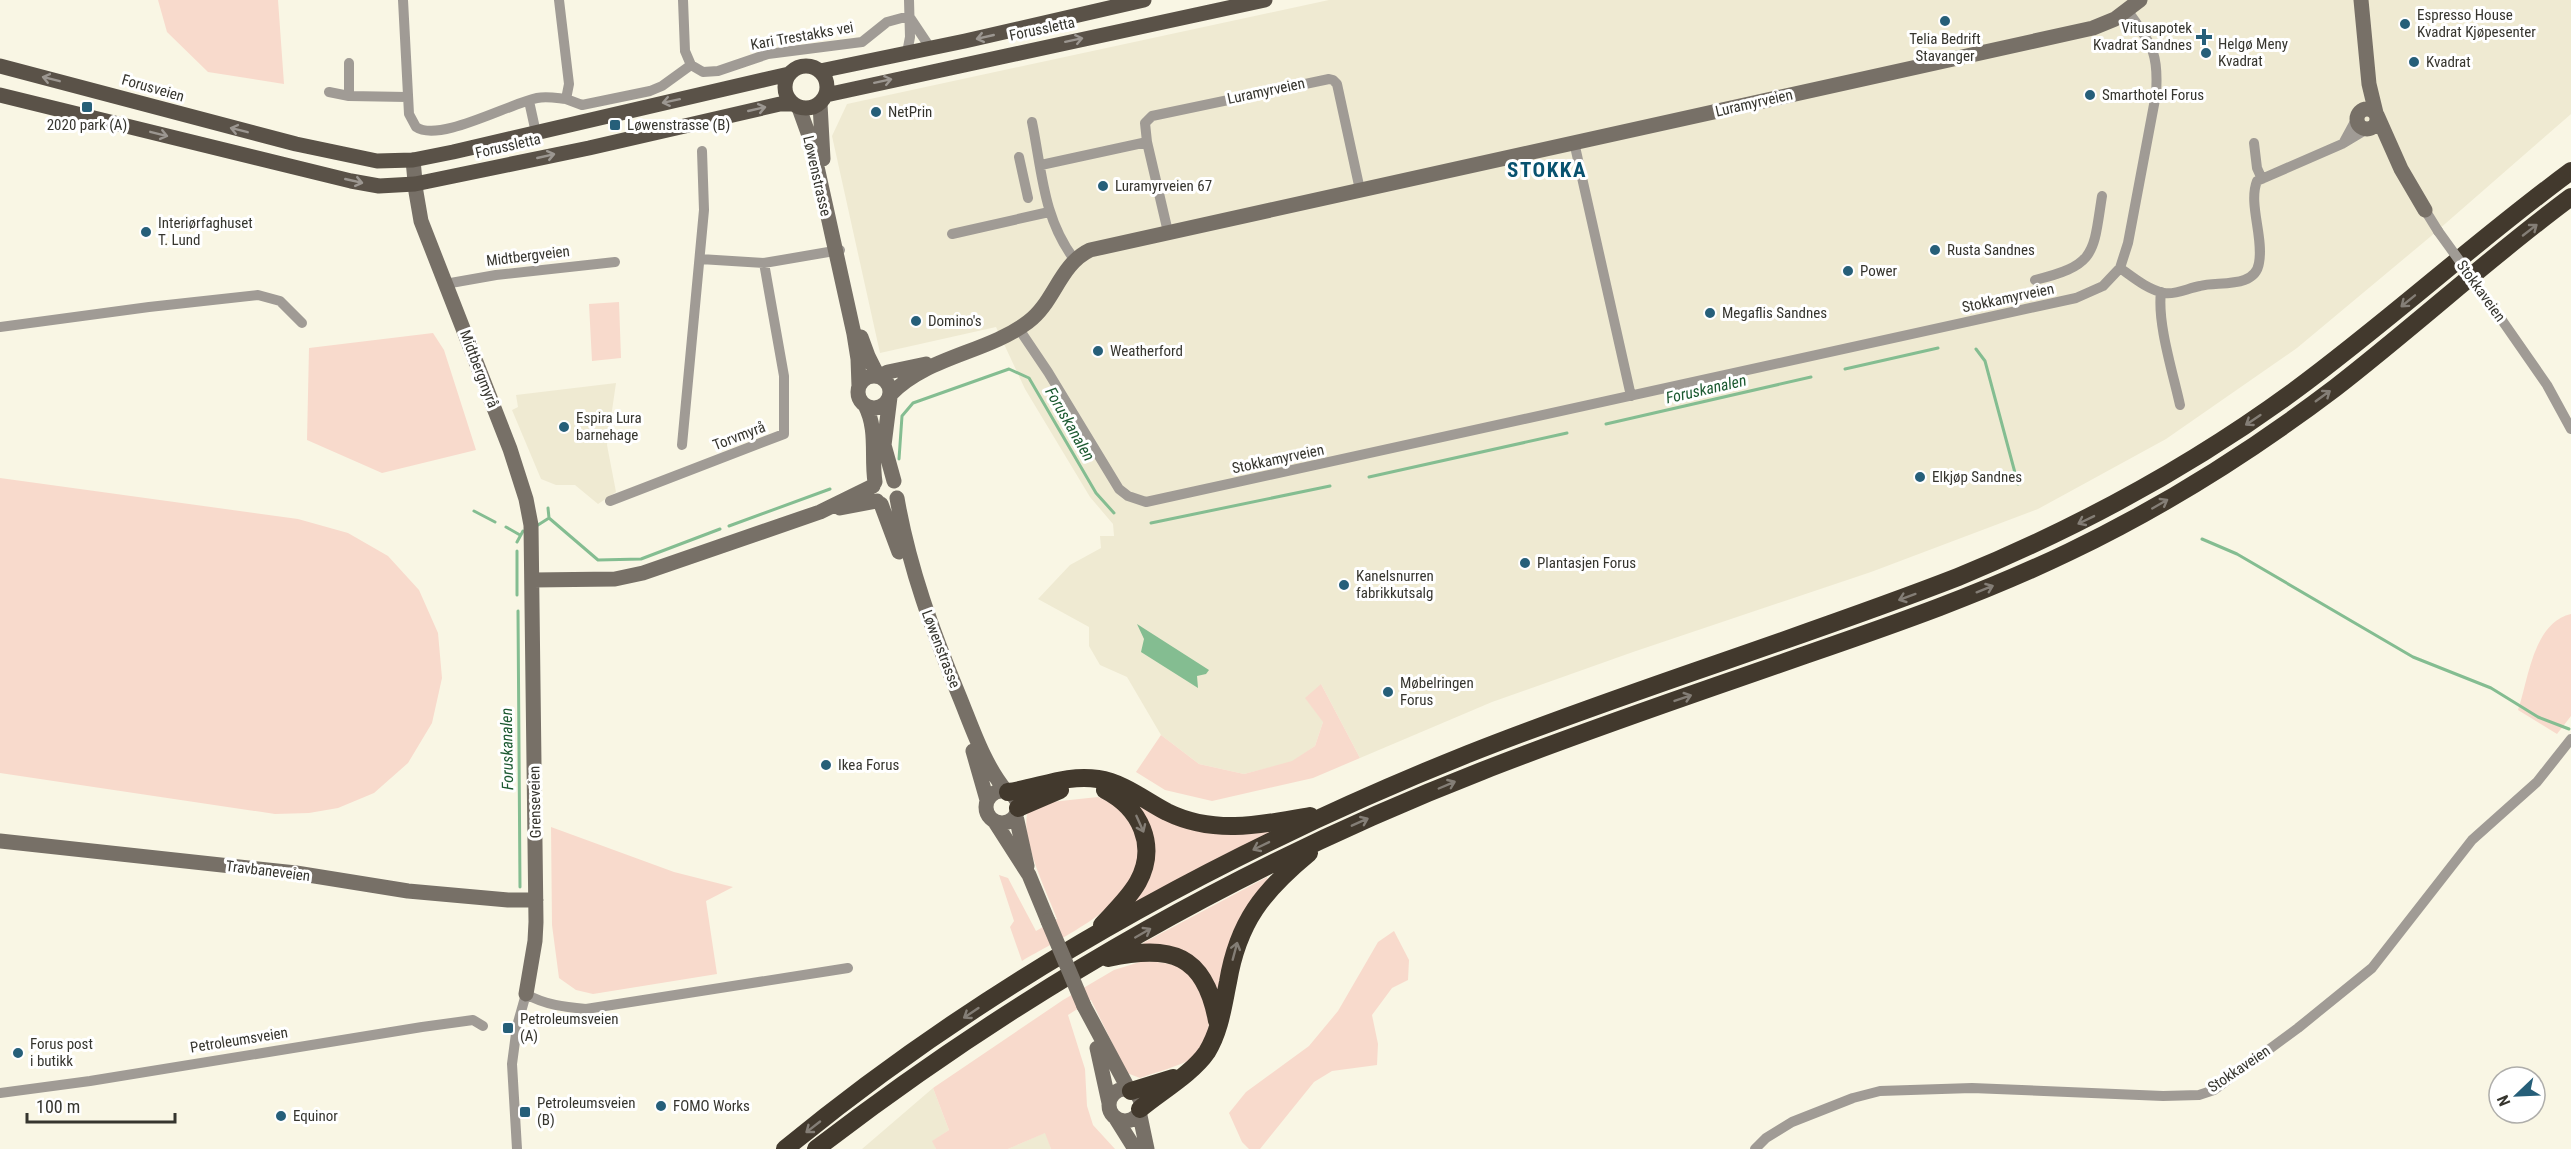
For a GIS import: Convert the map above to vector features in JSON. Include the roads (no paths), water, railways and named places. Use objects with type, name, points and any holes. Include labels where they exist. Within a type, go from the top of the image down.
[{"type":"highway","points":[[787,1147],[926,1043],[1020,981],[1196,879],[1333,812],[1399,782],[1545,725],[1939,585],[2025,549],[2092,517],[2196,457],[2293,392],[2571,171]]},
{"type":"highway","points":[[816,1149],[962,1043],[1092,962],[1204,898],[1328,837],[1403,803],[1544,747],[1964,598],[2102,536],[2206,476],[2306,409],[2403,334],[2571,197]]},
{"type":"highway","points":[[1007,792],[1080,777],[1100,779],[1125,788],[1181,817],[1222,827],[1250,827],[1333,812]]},
{"type":"highway","points":[[1017,812],[1058,791],[1091,786],[1119,797],[1138,818],[1147,849],[1141,875],[1126,899],[1090,939]]},
{"type":"highway","points":[[1140,1110],[1203,1058],[1218,1027],[1224,1008],[1236,944],[1248,918],[1271,887],[1328,837]]},
{"type":"highway","points":[[1092,962],[1150,952],[1167,954],[1183,960],[1197,971],[1207,985],[1213,1000],[1218,1027]]},
{"type":"highway","points":[[1130,1091],[1181,1076]]},
{"type":"main road","name":"Forussletta","points":[[819,70],[931,48],[1144,0]]},
{"type":"main road","name":"Forussletta","points":[[823,100],[1265,0]]},
{"type":"main road","name":"Forusveien","points":[[0,66],[296,144]]},
{"type":"main road","points":[[807,66],[819,70],[827,82],[823,100],[806,109],[796,106],[785,90],[789,74],[794,69],[807,66]]},
{"type":"main road","name":"Forussletta","points":[[296,144],[377,161],[413,160],[789,74]]},
{"type":"main road","name":"Forussletta","points":[[0,95],[366,184],[388,186],[415,184],[780,104],[796,106]]},
{"type":"street","points":[[403,0],[409,114],[413,124],[419,130],[432,133],[456,127],[529,101],[549,97],[566,99],[582,105],[650,91],[662,86],[691,65],[685,51],[683,0]]},
{"type":"street","points":[[559,0],[569,84],[566,99]]},
{"type":"street","points":[[907,53],[910,37],[909,0]]},
{"type":"street","name":"Luramyrveien","points":[[1074,259],[1101,246],[2093,28],[2128,11],[2140,0]]},
{"type":"street","points":[[2128,11],[2155,52],[2158,69],[2156,94],[2128,243],[2120,268],[2147,287],[2161,292],[2178,292],[2201,285],[2232,283],[2252,276],[2259,266],[2260,244],[2255,195],[2257,181],[2342,144],[2368,119],[2369,84],[2361,0]]},
{"type":"street","points":[[909,16],[931,48]]},
{"type":"street","name":"Kari Trestakks vei","points":[[691,65],[703,72],[710,72],[768,54],[855,43],[869,37],[887,22],[909,16]]},
{"type":"street","points":[[349,63],[349,96]]},
{"type":"street","name":"Luramyrveien","points":[[1168,232],[1144,123],[1152,116],[1329,79],[1337,84],[1360,190]]},
{"type":"street","points":[[329,92],[349,96],[407,97]]},
{"type":"street","name":"Løwenstrasse","points":[[823,100],[825,172],[837,250],[868,356],[879,376]]},
{"type":"street","points":[[529,101],[536,133]]},
{"type":"street","name":"Løwenstrasse","points":[[796,106],[812,144],[837,250],[854,334],[859,386]]},
{"type":"street","name":"Stokkaveien","points":[[2368,119],[2393,151],[2438,231],[2547,385],[2571,429]]},
{"type":"street","points":[[865,405],[880,407],[906,380],[1019,329],[1039,312],[1074,259],[1061,242],[1049,212],[1032,122]]},
{"type":"street","points":[[1041,165],[1147,142]]},
{"type":"street","points":[[1574,142],[1631,396]]},
{"type":"street","points":[[2254,143],[2257,168],[2262,178]]},
{"type":"street","points":[[681,445],[704,210],[702,151]]},
{"type":"street","points":[[1019,157],[1028,198]]},
{"type":"street","name":"Midtbergmyrå","points":[[413,160],[421,221],[510,448],[526,499],[531,525],[533,580]]},
{"type":"street","points":[[2035,280],[2072,269],[2088,257],[2095,236],[2102,196]]},
{"type":"street","points":[[952,234],[1049,212]]},
{"type":"street","points":[[700,259],[764,263],[837,250]]},
{"type":"street","name":"Midtbergveien","points":[[446,284],[466,279],[615,262]]},
{"type":"street","name":"Torvmyrå","points":[[610,501],[784,434],[784,376],[764,263]]},
{"type":"street","name":"Stokkamyrveien","points":[[1019,329],[1048,372],[1119,489],[1128,496],[1146,502],[2076,298],[2103,286],[2120,268]]},
{"type":"street","points":[[2161,292],[2162,324],[2180,405]]},
{"type":"street","points":[[0,327],[258,295],[280,301],[302,323]]},
{"type":"street","points":[[879,502],[872,495],[874,484],[871,416],[859,397],[859,386],[869,376],[879,376],[888,372],[946,360]]},
{"type":"street","points":[[820,512],[879,502],[890,503],[897,498],[899,489],[894,481],[884,445],[890,396],[886,380],[879,376]]},
{"type":"street","points":[[533,580],[577,581],[628,577],[820,512],[886,477],[894,481]]},
{"type":"street","name":"Løwenstrasse","points":[[897,498],[914,578],[932,627],[987,764],[1007,792]]},
{"type":"street","name":"Løwenstrasse","points":[[879,502],[915,603],[967,736],[987,800]]},
{"type":"street","name":"Grenseveien","points":[[526,994],[535,941],[536,900],[533,580]]},
{"type":"street","name":"Stokkaveien","points":[[1755,1149],[1766,1138],[1792,1122],[1853,1098],[1880,1091],[1972,1088],[2163,1096],[2199,1095],[2214,1090],[2298,1028],[2372,968],[2472,840],[2537,782],[2571,739]]},
{"type":"street","points":[[1029,875],[1016,798],[1007,792],[995,792],[987,800],[986,813],[995,822],[1029,875],[1086,1010],[1130,1091],[1138,1097],[1147,1149]]},
{"type":"street","points":[[995,822],[1007,823],[1017,812]]},
{"type":"street","name":"Travbaneveien","points":[[0,841],[296,873],[408,891],[479,898],[536,900]]},
{"type":"street","points":[[517,1149],[512,1064],[517,1026],[526,994],[563,1007],[586,1009],[848,968]]},
{"type":"street","points":[[1086,1010],[1112,1110],[1134,1149]]},
{"type":"street","name":"Petroleumsveien","points":[[0,1093],[422,1027],[473,1020],[483,1026]]},
{"type":"street","points":[[1112,1110],[1116,1092],[1130,1091]]},
{"type":"street","points":[[1112,1110],[1129,1121],[1140,1110]]},
{"type":"waterway","name":"Foruskanalen","points":[[1845,369],[1938,348]]},
{"type":"waterway","name":"Foruskanalen","points":[[1976,349],[1985,361],[2018,484]]},
{"type":"waterway","name":"Foruskanalen","points":[[899,459],[902,416],[913,403],[1009,369],[1029,378],[1096,493],[1114,513]]},
{"type":"waterway","name":"Foruskanalen","points":[[1606,424],[1811,377]]},
{"type":"waterway","name":"Foruskanalen","points":[[1369,477],[1567,433]]},
{"type":"waterway","name":"Foruskanalen","points":[[1151,523],[1330,486]]},
{"type":"waterway","name":"Foruskanalen","points":[[729,526],[830,489]]},
{"type":"waterway","name":"Foruskanalen","points":[[538,525],[549,518],[548,508]]},
{"type":"waterway","points":[[474,511],[495,522]]},
{"type":"waterway","name":"Foruskanalen","points":[[549,518],[598,560],[641,559],[720,529]]},
{"type":"waterway","points":[[506,527],[520,535]]},
{"type":"waterway","name":"Foruskanalen","points":[[517,542],[523,531]]},
{"type":"waterway","points":[[2202,539],[2237,554],[2413,657],[2491,688],[2538,717],[2569,729]]},
{"type":"waterway","name":"Foruskanalen","points":[[517,551],[517,595]]},
{"type":"waterway","name":"Foruskanalen","points":[[518,611],[520,887]]},
{"type":"place","name":"Telia Bedrift Stavanger","points":[[1945,21]]},
{"type":"place","name":"Espresso House Kvadrat Kjøpesenter","points":[[2405,24]]},
{"type":"place","name":"Vitusapotek Kvadrat Sandnes","points":[[2204,37]]},
{"type":"place","name":"Helgø Meny Kvadrat","points":[[2206,53]]},
{"type":"place","name":"Kvadrat","points":[[2414,62]]},
{"type":"place","name":"Smarthotel Forus","points":[[2090,95]]},
{"type":"place","name":"2020 park (A)","points":[[87,107]]},
{"type":"place","name":"NetPrin","points":[[876,112]]},
{"type":"place","name":"Løwenstrasse (B)","points":[[615,125]]},
{"type":"place","name":"Luramyrveien 67","points":[[1103,186]]},
{"type":"place","name":"Interiørfaghuset T. Lund","points":[[146,232]]},
{"type":"place","name":"Rusta Sandnes","points":[[1935,250]]},
{"type":"place","name":"Power","points":[[1848,271]]},
{"type":"place","name":"Megaflis Sandnes","points":[[1710,313]]},
{"type":"place","name":"Domino's","points":[[916,321]]},
{"type":"place","name":"Weatherford","points":[[1098,351]]},
{"type":"place","name":"Espira Lura barnehage","points":[[564,427]]},
{"type":"place","name":"Elkjøp Sandnes","points":[[1920,477]]},
{"type":"place","name":"Plantasjen Forus","points":[[1525,563]]},
{"type":"place","name":"Kanelsnurren fabrikkutsalg","points":[[1344,585]]},
{"type":"place","name":"Møbelringen Forus","points":[[1388,692]]},
{"type":"place","name":"Ikea Forus","points":[[826,765]]},
{"type":"place","name":"Petroleumsveien (A)","points":[[508,1028]]},
{"type":"place","name":"Forus post i butikk","points":[[18,1053]]},
{"type":"place","name":"FOMO Works","points":[[661,1106]]},
{"type":"place","name":"Petroleumsveien (B)","points":[[525,1112]]},
{"type":"place","name":"Equinor","points":[[281,1116]]},
{"type":"district","name":"STOKKA","points":[[1547,170]]}]
